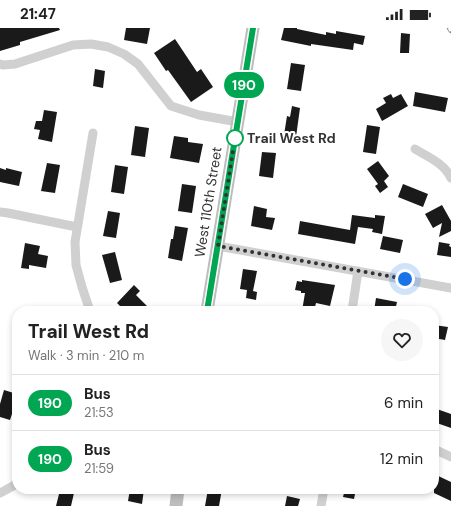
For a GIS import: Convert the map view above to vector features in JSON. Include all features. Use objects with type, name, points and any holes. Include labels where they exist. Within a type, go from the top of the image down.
[{"type":"street","name":"West 110th Street","points":[[208,306],[253,28]]},
{"type":"street","points":[[0,64],[15,64],[73,45],[91,44],[108,47],[124,54],[138,64],[171,106],[199,114],[238,122]]},
{"type":"street","points":[[88,306],[76,265],[75,242],[92,133]]},
{"type":"street","points":[[415,149],[443,166],[448,171],[451,178]]},
{"type":"street","points":[[0,212],[77,227]]},
{"type":"street","points":[[218,246],[451,288]]},
{"type":"street","points":[[353,306],[358,271]]},
{"type":"street","points":[[439,451],[451,457]]},
{"type":"street","points":[[0,493],[12,487]]},
{"type":"street","points":[[176,506],[177,494]]},
{"type":"street","points":[[321,506],[323,494]]},
{"type":"building","points":[[0,28],[59,28],[60,30],[20,42],[20,45],[0,51]]},
{"type":"building","points":[[126,28],[150,28],[147,44],[124,40]]},
{"type":"building","points":[[284,28],[297,28],[326,35],[326,32],[336,34],[336,31],[365,36],[363,45],[354,43],[353,50],[311,44],[311,46],[281,40]]},
{"type":"building","points":[[401,33],[410,34],[409,53],[400,53]]},
{"type":"building","points":[[175,39],[197,72],[201,69],[213,87],[191,102],[168,70],[166,71],[154,53]]},
{"type":"building","points":[[291,63],[305,65],[301,91],[287,89]]},
{"type":"building","points":[[95,69],[105,71],[103,88],[93,86]]},
{"type":"building","points":[[415,92],[448,98],[445,112],[413,106]]},
{"type":"building","points":[[391,94],[393,98],[401,94],[408,106],[382,121],[376,109],[386,103],[383,98]]},
{"type":"building","points":[[292,106],[300,108],[296,137],[284,135],[287,116],[290,117]]},
{"type":"building","points":[[44,110],[57,112],[52,142],[38,139],[40,130],[34,129],[36,121],[42,121]]},
{"type":"building","points":[[367,125],[380,127],[376,154],[363,152]]},
{"type":"building","points":[[135,126],[149,128],[145,157],[131,155]]},
{"type":"building","points":[[174,136],[188,138],[188,142],[203,144],[199,163],[170,158]]},
{"type":"building","points":[[262,152],[276,153],[273,178],[259,176]]},
{"type":"building","points":[[378,161],[389,176],[384,181],[388,187],[380,193],[375,186],[378,184],[367,169]]},
{"type":"building","points":[[47,163],[60,165],[55,193],[41,191]]},
{"type":"building","points":[[115,165],[128,167],[124,194],[111,192]]},
{"type":"building","points":[[0,168],[22,172],[19,186],[0,182]]},
{"type":"building","points":[[182,184],[196,186],[192,213],[178,211]]},
{"type":"building","points":[[403,184],[428,194],[423,207],[398,197]]},
{"type":"building","points":[[442,205],[451,221],[451,231],[439,237],[442,223],[433,228],[425,214]]},
{"type":"building","points":[[254,206],[267,209],[266,217],[275,218],[272,230],[251,226]]},
{"type":"building","points":[[108,211],[120,213],[116,238],[103,236]]},
{"type":"building","points":[[352,215],[375,218],[375,215],[385,216],[382,234],[372,232],[373,229],[358,227],[355,244],[298,234],[300,221],[350,230]]},
{"type":"building","points":[[175,226],[188,228],[182,261],[168,258]]},
{"type":"building","points":[[383,236],[403,240],[400,253],[380,249]]},
{"type":"building","points":[[439,242],[450,244],[451,257],[437,255]]},
{"type":"building","points":[[25,243],[40,246],[38,254],[48,256],[46,268],[29,265],[29,269],[21,268]]},
{"type":"building","points":[[115,252],[122,280],[110,283],[102,255]]},
{"type":"building","points":[[243,269],[257,271],[253,291],[257,292],[256,300],[246,298],[247,290],[240,289]]},
{"type":"building","points":[[302,280],[335,285],[330,306],[316,303],[315,306],[303,306],[305,293],[295,290],[297,281],[302,282]]},
{"type":"building","points":[[134,285],[140,291],[136,295],[147,306],[120,306],[117,303]]},
{"type":"building","points":[[376,298],[397,302],[396,306],[375,306]]},
{"type":"building","points":[[439,326],[448,327],[445,340],[439,339]]},
{"type":"building","points":[[4,390],[12,392],[12,414],[10,420],[0,417],[0,404]]},
{"type":"building","points":[[439,410],[451,414],[451,428],[439,424]]},
{"type":"building","points":[[439,476],[451,482],[451,501],[436,494],[439,494]]},
{"type":"building","points":[[59,494],[74,494],[71,506],[56,506]]},
{"type":"building","points":[[129,494],[143,494],[142,504],[128,501]]},
{"type":"building","points":[[207,494],[221,494],[219,506],[205,506]]},
{"type":"building","points":[[344,494],[355,494],[354,499],[343,497]]},
{"type":"building","points":[[287,496],[300,499],[298,506],[285,506]]},
{"type":"bus line","name":"190","points":[[208,306],[253,28]]},
{"type":"place","name":"Trail West Rd","points":[[235,138]]},
{"type":"route","points":[[235,138],[218,246],[405,279]]}]
